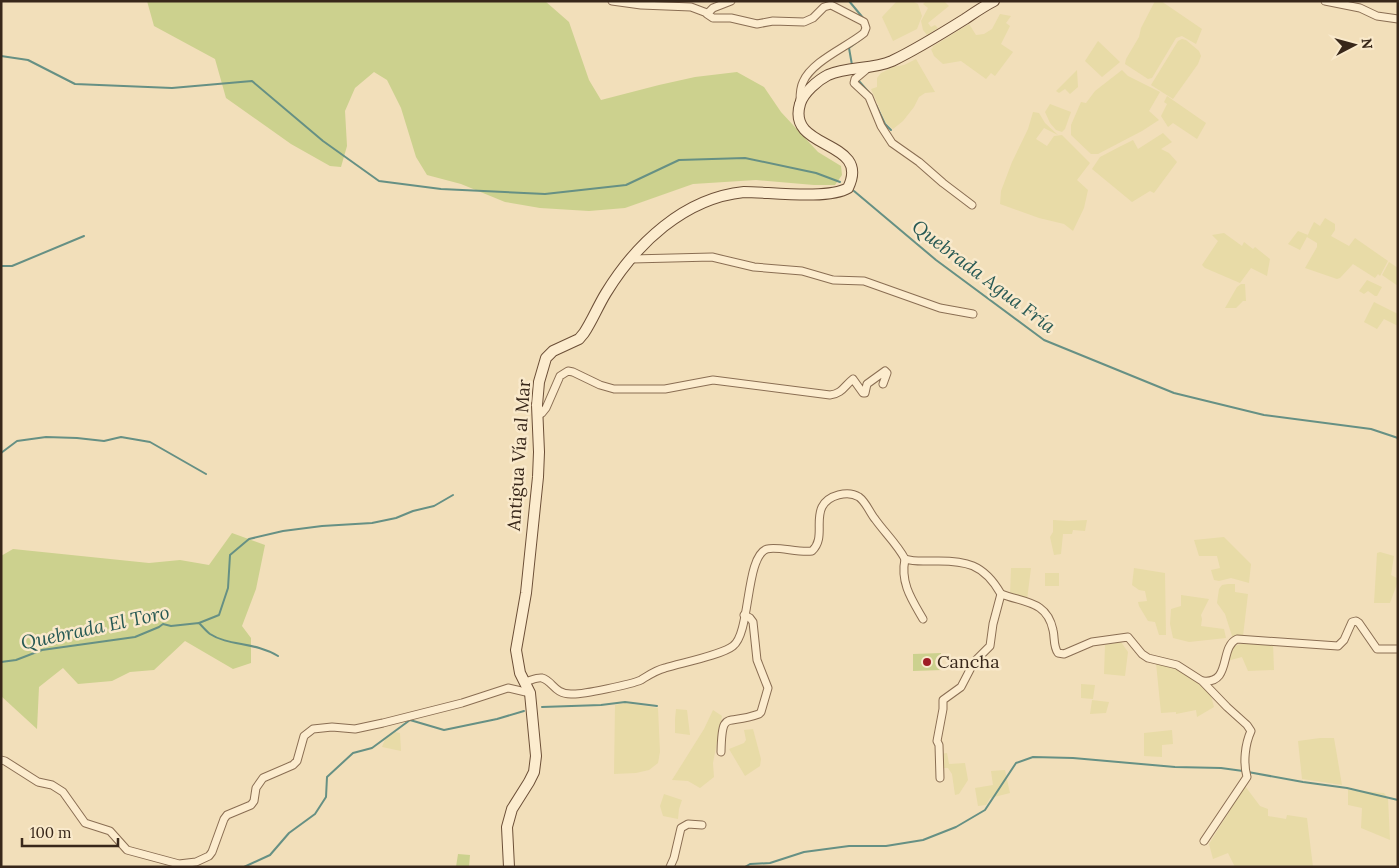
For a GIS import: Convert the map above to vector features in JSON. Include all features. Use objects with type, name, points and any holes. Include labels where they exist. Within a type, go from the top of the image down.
[{"type":"main road","points":[[800,102],[826,75],[837,71],[890,62],[994,1]]},
{"type":"main road","name":"Antigua Vía al Mar","points":[[509,867],[507,827],[512,809],[530,782],[534,772],[536,756],[530,693],[520,673],[516,650],[526,593],[538,478],[537,405],[539,382],[546,358],[553,351],[579,338],[584,333],[618,274],[661,227],[689,209],[717,196],[744,192],[823,194],[842,192],[848,188],[853,172],[848,158],[815,139],[804,130],[798,117],[800,102]]},
{"type":"street","points":[[612,1],[642,5],[691,7],[707,12],[710,17],[731,18],[757,24],[773,21],[804,22],[831,5],[864,22],[866,28],[864,32],[822,61],[809,73],[803,81],[800,102]]},
{"type":"street","points":[[707,12],[731,1]]},
{"type":"street","points":[[1325,1],[1360,8],[1377,16],[1398,19]]},
{"type":"street","points":[[868,67],[855,79],[854,83],[869,97],[881,126],[892,143],[919,162],[943,184],[972,205]]},
{"type":"street","points":[[632,259],[712,257],[754,267],[802,271],[833,280],[864,281],[940,308],[973,314]]},
{"type":"street","points":[[538,415],[546,408],[560,376],[568,371],[614,389],[665,390],[713,380],[830,395],[837,394],[853,379],[865,393],[870,380],[886,371],[883,384]]},
{"type":"street","points":[[524,682],[542,678],[557,691],[581,694],[640,680],[655,671],[734,646],[740,635],[754,567],[760,554],[768,548],[799,552],[812,551],[819,538],[821,509],[825,502],[833,497],[851,494],[860,498],[874,519],[900,550],[905,559],[907,591],[923,619]]},
{"type":"street","points":[[905,559],[916,562],[946,561],[975,566],[994,582],[1001,594],[1040,606],[1046,612],[1052,622],[1054,647],[1058,653],[1064,654],[1084,644],[1128,637],[1142,654],[1148,658],[1177,665],[1202,680],[1251,731],[1246,745],[1246,777],[1204,841]]},
{"type":"street","points":[[940,778],[939,745],[937,741],[943,700],[961,687],[974,662],[990,646],[1001,594]]},
{"type":"street","points":[[721,752],[723,725],[726,721],[759,714],[768,688],[757,660],[752,622],[750,618],[744,615]]},
{"type":"street","points":[[1202,680],[1211,682],[1215,680],[1220,674],[1231,644],[1237,639],[1338,646],[1344,640],[1352,622],[1356,621],[1377,649],[1398,649]]},
{"type":"street","points":[[1,760],[38,782],[52,785],[63,792],[85,823],[110,831],[127,850],[179,864],[188,864],[209,856],[224,818],[251,805],[254,801],[256,788],[263,778],[293,765],[304,736],[314,729],[332,727],[354,729],[372,726],[462,703],[508,688],[530,693]]},
{"type":"street","points":[[670,867],[674,858],[680,828],[688,824],[702,825]]},
{"type":"shaded area","points":[[897,1],[918,4],[922,16],[917,29],[893,41],[882,17]]},
{"type":"shaded area","points":[[926,1],[944,1],[949,6],[928,23],[931,27],[935,25],[938,28],[927,35],[923,30],[921,21],[928,8],[923,4]]},
{"type":"shaded area","points":[[1155,1],[1161,1],[1202,29],[1196,44],[1182,36],[1176,38],[1152,78],[1148,79],[1125,64]]},
{"type":"shaded area","points":[[1000,14],[1011,16],[1006,23],[1010,26],[1001,44],[1013,52],[995,76],[991,73],[986,79],[961,61],[943,64],[934,56],[932,47],[969,24],[976,35],[984,34],[992,29]]},
{"type":"shaded area","points":[[1182,39],[1199,51],[1201,56],[1198,64],[1173,99],[1151,85],[1178,41]]},
{"type":"shaded area","points":[[1098,41],[1120,62],[1102,77],[1085,61]]},
{"type":"shaded area","points":[[916,59],[935,92],[925,93],[919,97],[903,121],[893,129],[886,123],[871,89],[877,87],[877,78],[881,73]]},
{"type":"shaded area","points":[[1077,70],[1078,87],[1070,94],[1065,89],[1059,93],[1056,91]]},
{"type":"shaded area","points":[[1122,70],[1128,76],[1160,92],[1149,111],[1159,120],[1098,154],[1091,154],[1071,135],[1071,125],[1081,102],[1086,103],[1095,91]]},
{"type":"shaded area","points":[[1167,96],[1206,123],[1197,139],[1173,123],[1168,127],[1161,116],[1167,104],[1164,102]]},
{"type":"shaded area","points":[[1050,104],[1071,112],[1065,129],[1062,132],[1056,130],[1050,123],[1045,112]]},
{"type":"shaded area","points":[[1033,112],[1039,113],[1045,123],[1058,135],[1044,128],[1036,139],[1047,146],[1054,136],[1062,135],[1090,163],[1077,180],[1088,190],[1084,208],[1073,231],[1064,224],[1039,218],[1000,204],[1001,191],[1028,129]]},
{"type":"shaded area","points":[[1163,133],[1172,142],[1161,149],[1169,153],[1177,162],[1154,193],[1150,191],[1132,202],[1092,169],[1100,157],[1121,146],[1133,140],[1138,149]]},
{"type":"shaded area","points":[[1325,218],[1335,224],[1335,230],[1331,236],[1349,246],[1355,238],[1388,261],[1380,276],[1378,274],[1375,278],[1353,264],[1337,279],[1305,268],[1317,247],[1317,243],[1307,237],[1314,222],[1320,226]]},
{"type":"shaded area","points":[[1298,231],[1308,235],[1300,250],[1288,244]]},
{"type":"shaded area","points":[[1224,233],[1242,246],[1244,242],[1253,249],[1255,247],[1270,259],[1267,276],[1251,268],[1240,283],[1202,265],[1218,241],[1212,235]]},
{"type":"shaded area","points":[[1389,262],[1398,268],[1398,286],[1382,275]]},
{"type":"shaded area","points":[[1367,280],[1382,287],[1377,296],[1368,291],[1364,294],[1359,291]]},
{"type":"shaded area","points":[[1245,284],[1246,301],[1243,301],[1236,308],[1225,308],[1237,287]]},
{"type":"shaded area","points":[[1374,302],[1398,314],[1398,326],[1384,319],[1377,329],[1364,322]]},
{"type":"shaded area","points":[[1053,520],[1087,520],[1085,531],[1073,530],[1072,534],[1063,534],[1061,554],[1054,555],[1050,537],[1053,532]]},
{"type":"shaded area","points":[[1224,537],[1251,564],[1249,583],[1231,578],[1219,581],[1214,580],[1211,570],[1220,568],[1217,556],[1199,556],[1194,540]]},
{"type":"shaded area","points":[[1380,552],[1394,556],[1391,575],[1397,578],[1398,581],[1390,603],[1374,603],[1377,553]]},
{"type":"shaded area","points":[[1011,568],[1031,568],[1027,600],[1010,595]]},
{"type":"shaded area","points":[[1134,568],[1165,573],[1166,635],[1159,635],[1155,622],[1148,621],[1139,606],[1138,602],[1147,601],[1145,591],[1139,590],[1132,585]]},
{"type":"shaded area","points":[[1045,573],[1059,573],[1059,586],[1045,586]]},
{"type":"shaded area","points":[[1235,584],[1235,592],[1248,594],[1243,636],[1232,636],[1225,614],[1217,603],[1219,589],[1222,585]]},
{"type":"shaded area","points":[[1181,595],[1209,599],[1201,615],[1201,626],[1224,629],[1226,638],[1189,642],[1173,638],[1170,624],[1171,609],[1181,606]]},
{"type":"shaded area","points":[[1121,642],[1128,652],[1125,676],[1104,674],[1105,645]]},
{"type":"shaded area","points":[[1247,642],[1273,643],[1274,670],[1248,671],[1242,657],[1227,661],[1234,646]]},
{"type":"shaded area","points":[[1156,663],[1179,668],[1194,679],[1210,692],[1214,707],[1197,717],[1196,710],[1176,714],[1176,712],[1161,713]]},
{"type":"shaded area","points":[[1081,684],[1095,685],[1093,699],[1081,698]]},
{"type":"shaded area","points":[[1092,700],[1109,702],[1106,713],[1090,714]]},
{"type":"shaded area","points":[[625,703],[658,708],[660,752],[658,763],[649,770],[636,773],[614,774],[615,705]]},
{"type":"shaded area","points":[[676,709],[687,710],[690,735],[675,733]]},
{"type":"shaded area","points":[[713,710],[722,716],[713,763],[714,777],[700,788],[688,781],[672,780],[704,729]]},
{"type":"shaded area","points":[[753,729],[761,759],[760,766],[745,776],[729,749],[744,743],[746,740],[744,730]]},
{"type":"shaded area","points":[[1172,730],[1173,744],[1162,745],[1162,757],[1144,756],[1144,733]]},
{"type":"shaded area","points":[[395,732],[400,733],[401,751],[382,747],[385,739]]},
{"type":"shaded area","points":[[1334,738],[1342,785],[1302,779],[1298,741]]},
{"type":"shaded area","points":[[947,753],[949,764],[965,763],[968,780],[959,794],[955,795],[952,774],[948,768],[941,768],[940,754]]},
{"type":"shaded area","points":[[1005,770],[1010,793],[990,798],[986,805],[978,806],[975,788],[993,785],[991,771]]},
{"type":"shaded area","points":[[1245,786],[1260,806],[1268,809],[1268,816],[1286,819],[1287,815],[1307,818],[1313,867],[1235,867],[1228,853],[1213,859],[1209,844]]},
{"type":"shaded area","points":[[1348,790],[1384,793],[1388,798],[1390,840],[1361,828],[1362,808],[1348,805]]},
{"type":"shaded area","points":[[664,794],[682,800],[678,819],[663,816],[660,806]]},
{"type":"green space","points":[[147,1],[545,1],[569,22],[589,80],[601,100],[695,77],[737,72],[764,87],[781,112],[818,152],[841,166],[842,175],[835,185],[756,180],[693,184],[625,208],[589,211],[540,208],[505,202],[461,184],[427,175],[416,157],[401,108],[387,80],[374,72],[355,88],[345,111],[347,146],[341,167],[330,166],[291,144],[226,98],[215,59],[154,26]]},
{"type":"green space","points":[[232,533],[265,545],[256,589],[242,626],[251,638],[251,663],[233,669],[185,641],[154,670],[130,672],[112,681],[78,684],[63,668],[39,687],[37,729],[1,696],[1,556],[13,549],[149,563],[180,560],[209,565]]},
{"type":"green space","name":"Cancha","points":[[941,653],[942,670],[913,671],[913,654]]},
{"type":"green space","points":[[458,854],[470,855],[469,867],[456,867]]},
{"type":"waterway","points":[[849,1],[864,19]]},
{"type":"waterway","points":[[852,65],[849,48],[865,36]]},
{"type":"waterway","name":"Quebrada Agua Fría","points":[[1,56],[28,60],[75,84],[172,88],[252,81],[323,141],[379,181],[441,189],[545,194],[626,185],[679,160],[745,158],[816,173],[840,182]]},
{"type":"waterway","points":[[858,80],[872,96]]},
{"type":"waterway","points":[[876,105],[885,124],[891,130]]},
{"type":"waterway","name":"Quebrada Agua Fría","points":[[854,191],[936,260],[1044,340],[1174,393],[1264,415],[1371,429],[1398,438]]},
{"type":"waterway","points":[[1,266],[12,266],[84,236]]},
{"type":"waterway","points":[[1,453],[17,441],[46,437],[104,441],[121,437],[150,442],[206,474]]},
{"type":"waterway","points":[[199,623],[219,615],[228,588],[230,555],[249,539],[283,531],[372,523],[396,518],[413,511],[434,506],[453,495]]},
{"type":"waterway","name":"Quebrada El Toro","points":[[1,662],[16,660],[42,650],[135,637],[163,624],[171,626],[199,623],[217,638],[261,648],[278,656]]},
{"type":"waterway","points":[[542,707],[601,705],[625,702],[657,706]]},
{"type":"waterway","points":[[244,867],[270,855],[289,833],[315,814],[326,797],[327,777],[353,753],[372,748],[410,720],[444,730],[497,719],[524,711]]},
{"type":"waterway","points":[[745,867],[750,864],[770,863],[804,852],[849,846],[886,846],[923,840],[956,827],[985,810],[1016,763],[1033,757],[1073,758],[1243,771]]},
{"type":"waterway","points":[[1248,772],[1347,788],[1398,800]]},
{"type":"place","name":"Cancha","points":[[927,662]]}]
